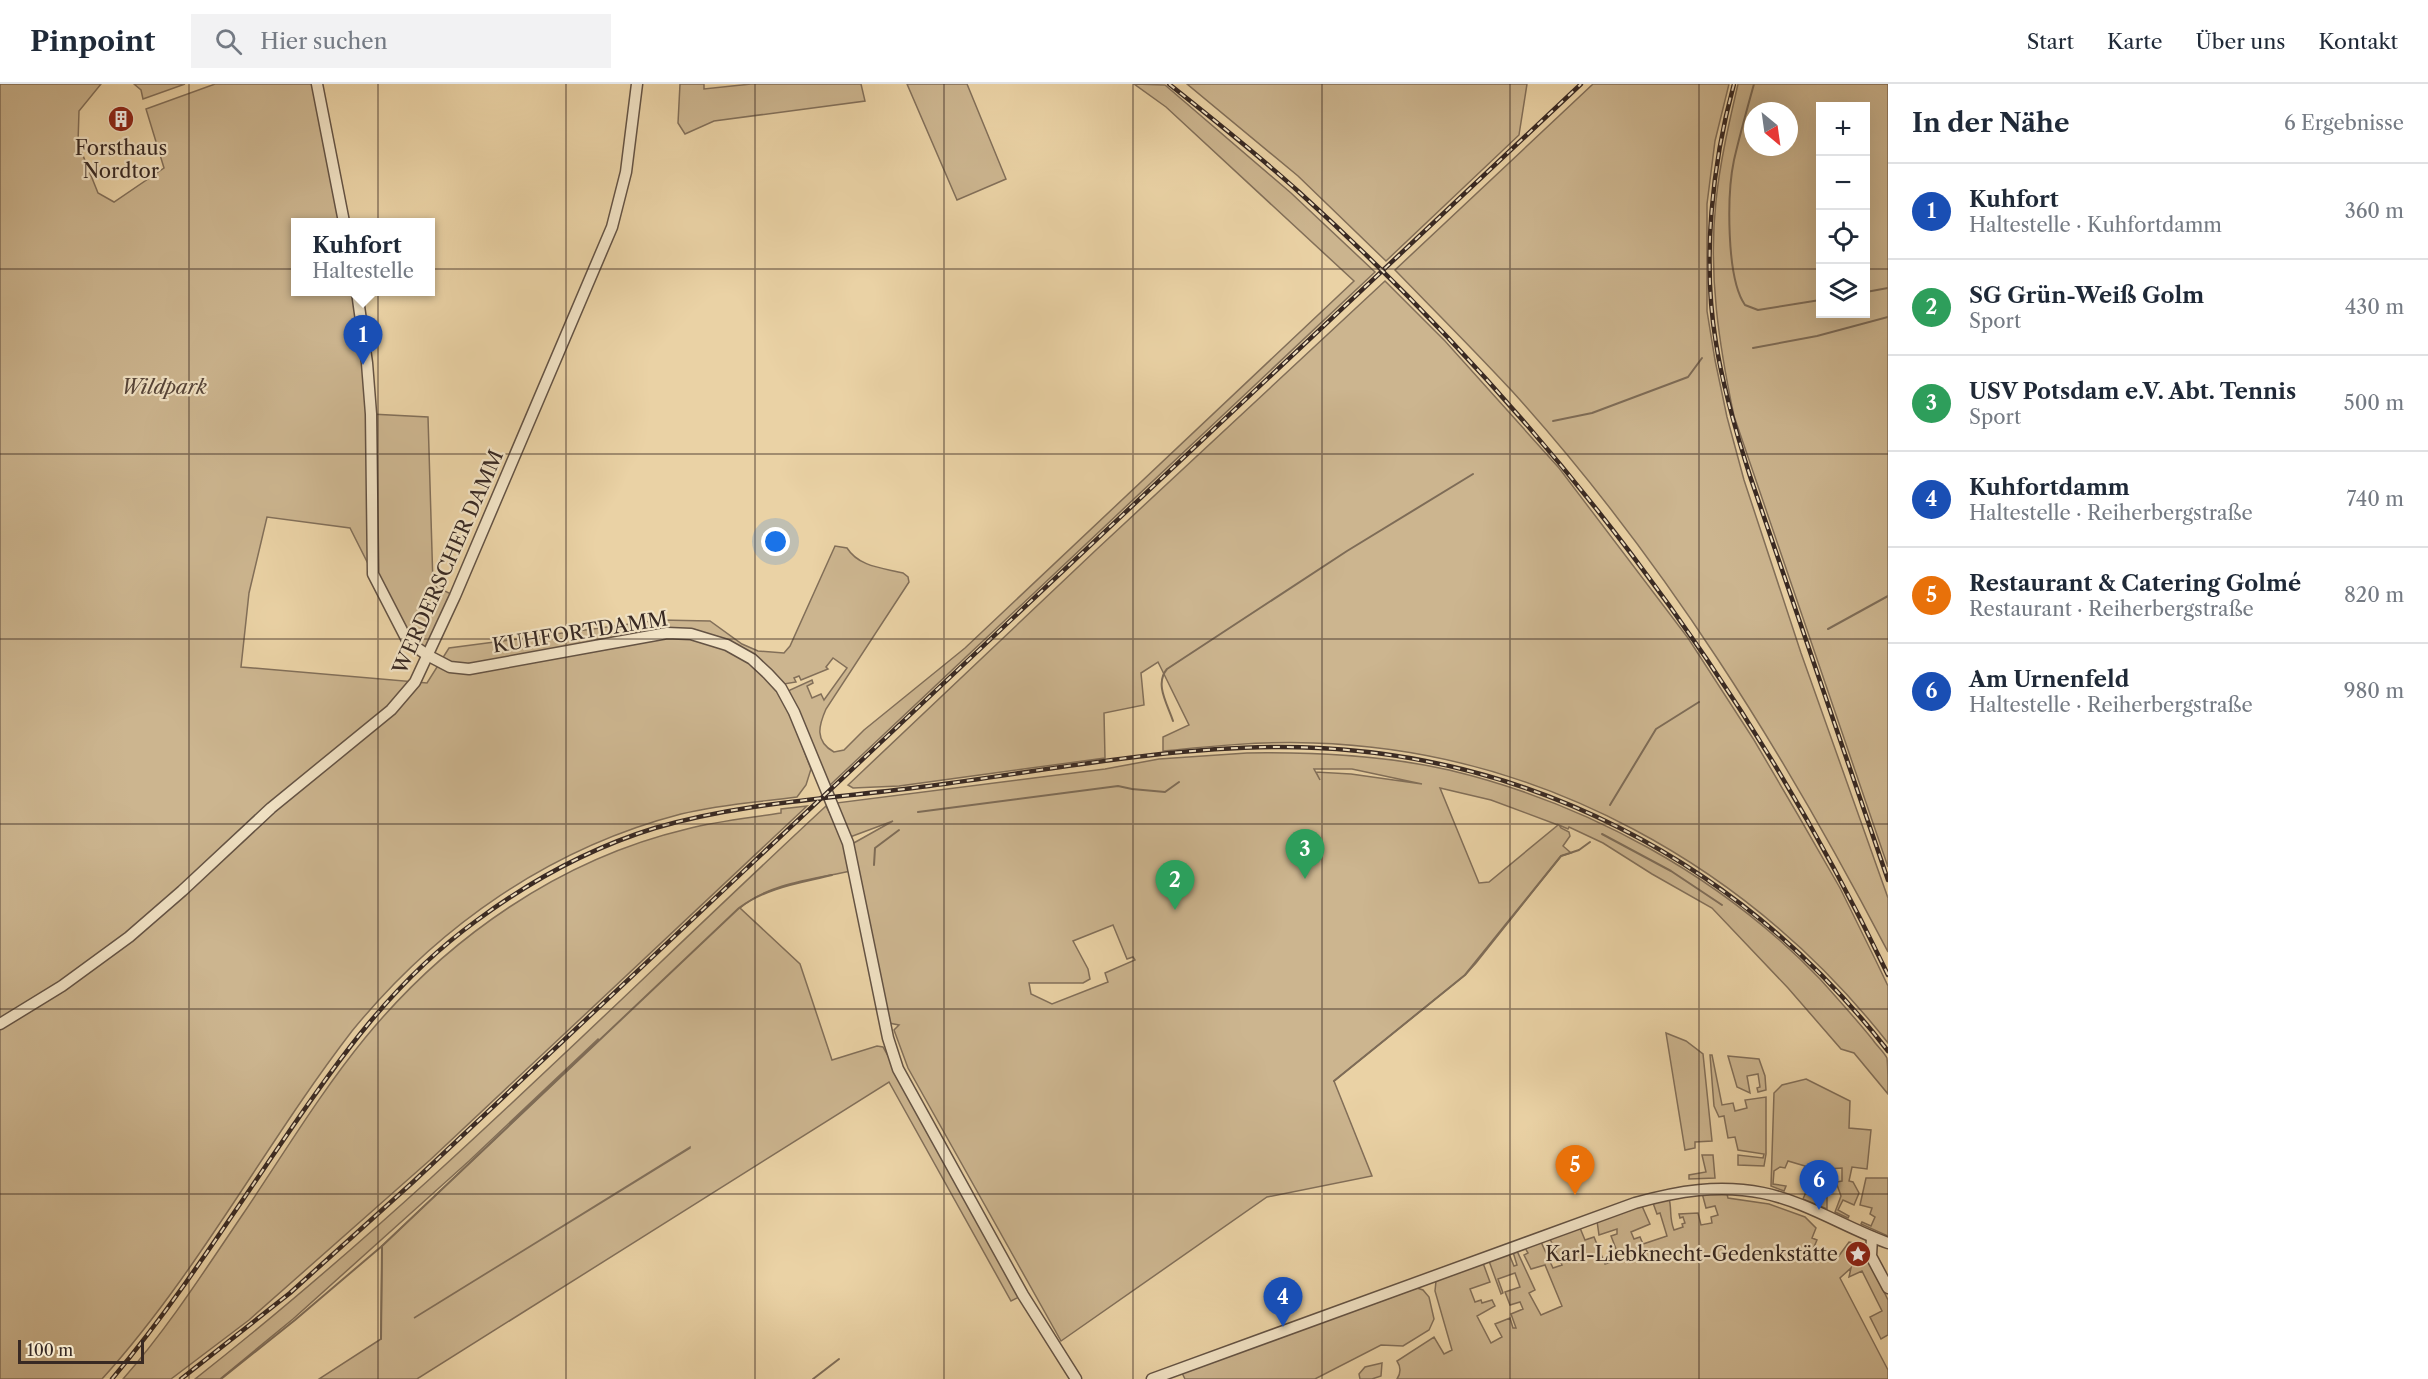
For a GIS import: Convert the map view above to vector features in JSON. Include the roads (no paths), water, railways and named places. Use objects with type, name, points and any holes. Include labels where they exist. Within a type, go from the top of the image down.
[{"type":"street","points":[[317,84],[343,218]]},
{"type":"street","name":"WERDERSCHER DAMM","points":[[0,1024],[99,960],[182,891],[271,808],[391,710],[409,691],[429,657],[612,227],[626,172],[637,84]]},
{"type":"street","name":"KUHFORTDAMM","points":[[358,296],[371,414],[373,574],[408,642],[429,657],[450,667],[469,669],[635,637],[667,633],[683,634],[716,641],[737,650],[752,659],[777,683],[794,712],[848,843],[888,1038],[898,1069],[1023,1295],[1076,1379]]},
{"type":"street","points":[[1152,1379],[1624,1207],[1671,1192],[1706,1188],[1764,1193],[1888,1243]]},
{"type":"street","points":[[1872,1238],[1871,1256],[1888,1288]]},
{"type":"waterway","points":[[1754,84],[1734,160],[1730,193],[1731,256],[1734,276],[1745,305],[1758,310],[1816,301]]},
{"type":"waterway","points":[[1870,291],[1888,288]]},
{"type":"waterway","points":[[1753,348],[1817,336],[1888,317]]},
{"type":"waterway","points":[[1553,421],[1592,413],[1688,377],[1702,358]]},
{"type":"waterway","points":[[1173,721],[1162,688],[1163,675],[1167,669],[1347,551],[1473,474]]},
{"type":"waterway","points":[[1828,629],[1888,596]]},
{"type":"waterway","points":[[1610,805],[1656,729],[1699,702]]},
{"type":"waterway","points":[[918,812],[1118,786],[1165,792],[1179,782]]},
{"type":"waterway","points":[[874,865],[875,848],[899,830]]},
{"type":"waterway","points":[[1602,834],[1671,871],[1722,905]]},
{"type":"waterway","points":[[1334,1081],[1465,975],[1561,856],[1579,850],[1590,842]]},
{"type":"waterway","points":[[221,1379],[382,1246],[739,908],[772,890],[832,875]]},
{"type":"waterway","points":[[381,1339],[382,1246]]},
{"type":"waterway","points":[[813,1379],[839,1359]]},
{"type":"railway","points":[[1169,84],[1299,192],[1388,277],[1474,365],[1555,458],[1632,555],[1704,655],[1771,758],[1832,865],[1888,975]]},
{"type":"railway","points":[[181,1379],[290,1293],[413,1182],[1581,84]]},
{"type":"railway","points":[[1734,84],[1715,179],[1710,246],[1712,311],[1719,360],[1730,410],[1750,476],[1888,880]]},
{"type":"railway","points":[[112,1379],[178,1293],[345,1053],[418,969],[446,944],[497,906],[561,867],[631,836],[688,819],[722,812],[1149,755],[1237,748],[1280,747],[1369,752],[1456,768],[1540,793],[1619,828],[1695,871],[1765,923],[1830,983],[1888,1051]]},
{"type":"place","name":"Forsthaus Nordtor","points":[[121,119]]},
{"type":"place","name":"Kuhfort","points":[[363,365]]},
{"type":"place","name":"USV Potsdam e.V. Abt. Tennis","points":[[1305,879]]},
{"type":"place","name":"SG Grün-Weiß Golm","points":[[1175,910]]},
{"type":"place","name":"Restaurant & Catering Golmé","points":[[1575,1195]]},
{"type":"place","name":"Am Urnenfeld","points":[[1819,1210]]},
{"type":"place","name":"Karl-Liebknecht-Gedenkstätte","points":[[1858,1254]]},
{"type":"place","name":"Kuhfortdamm","points":[[1283,1327]]},
{"type":"park label","name":"Wildpark","points":[[164,387]]}]
